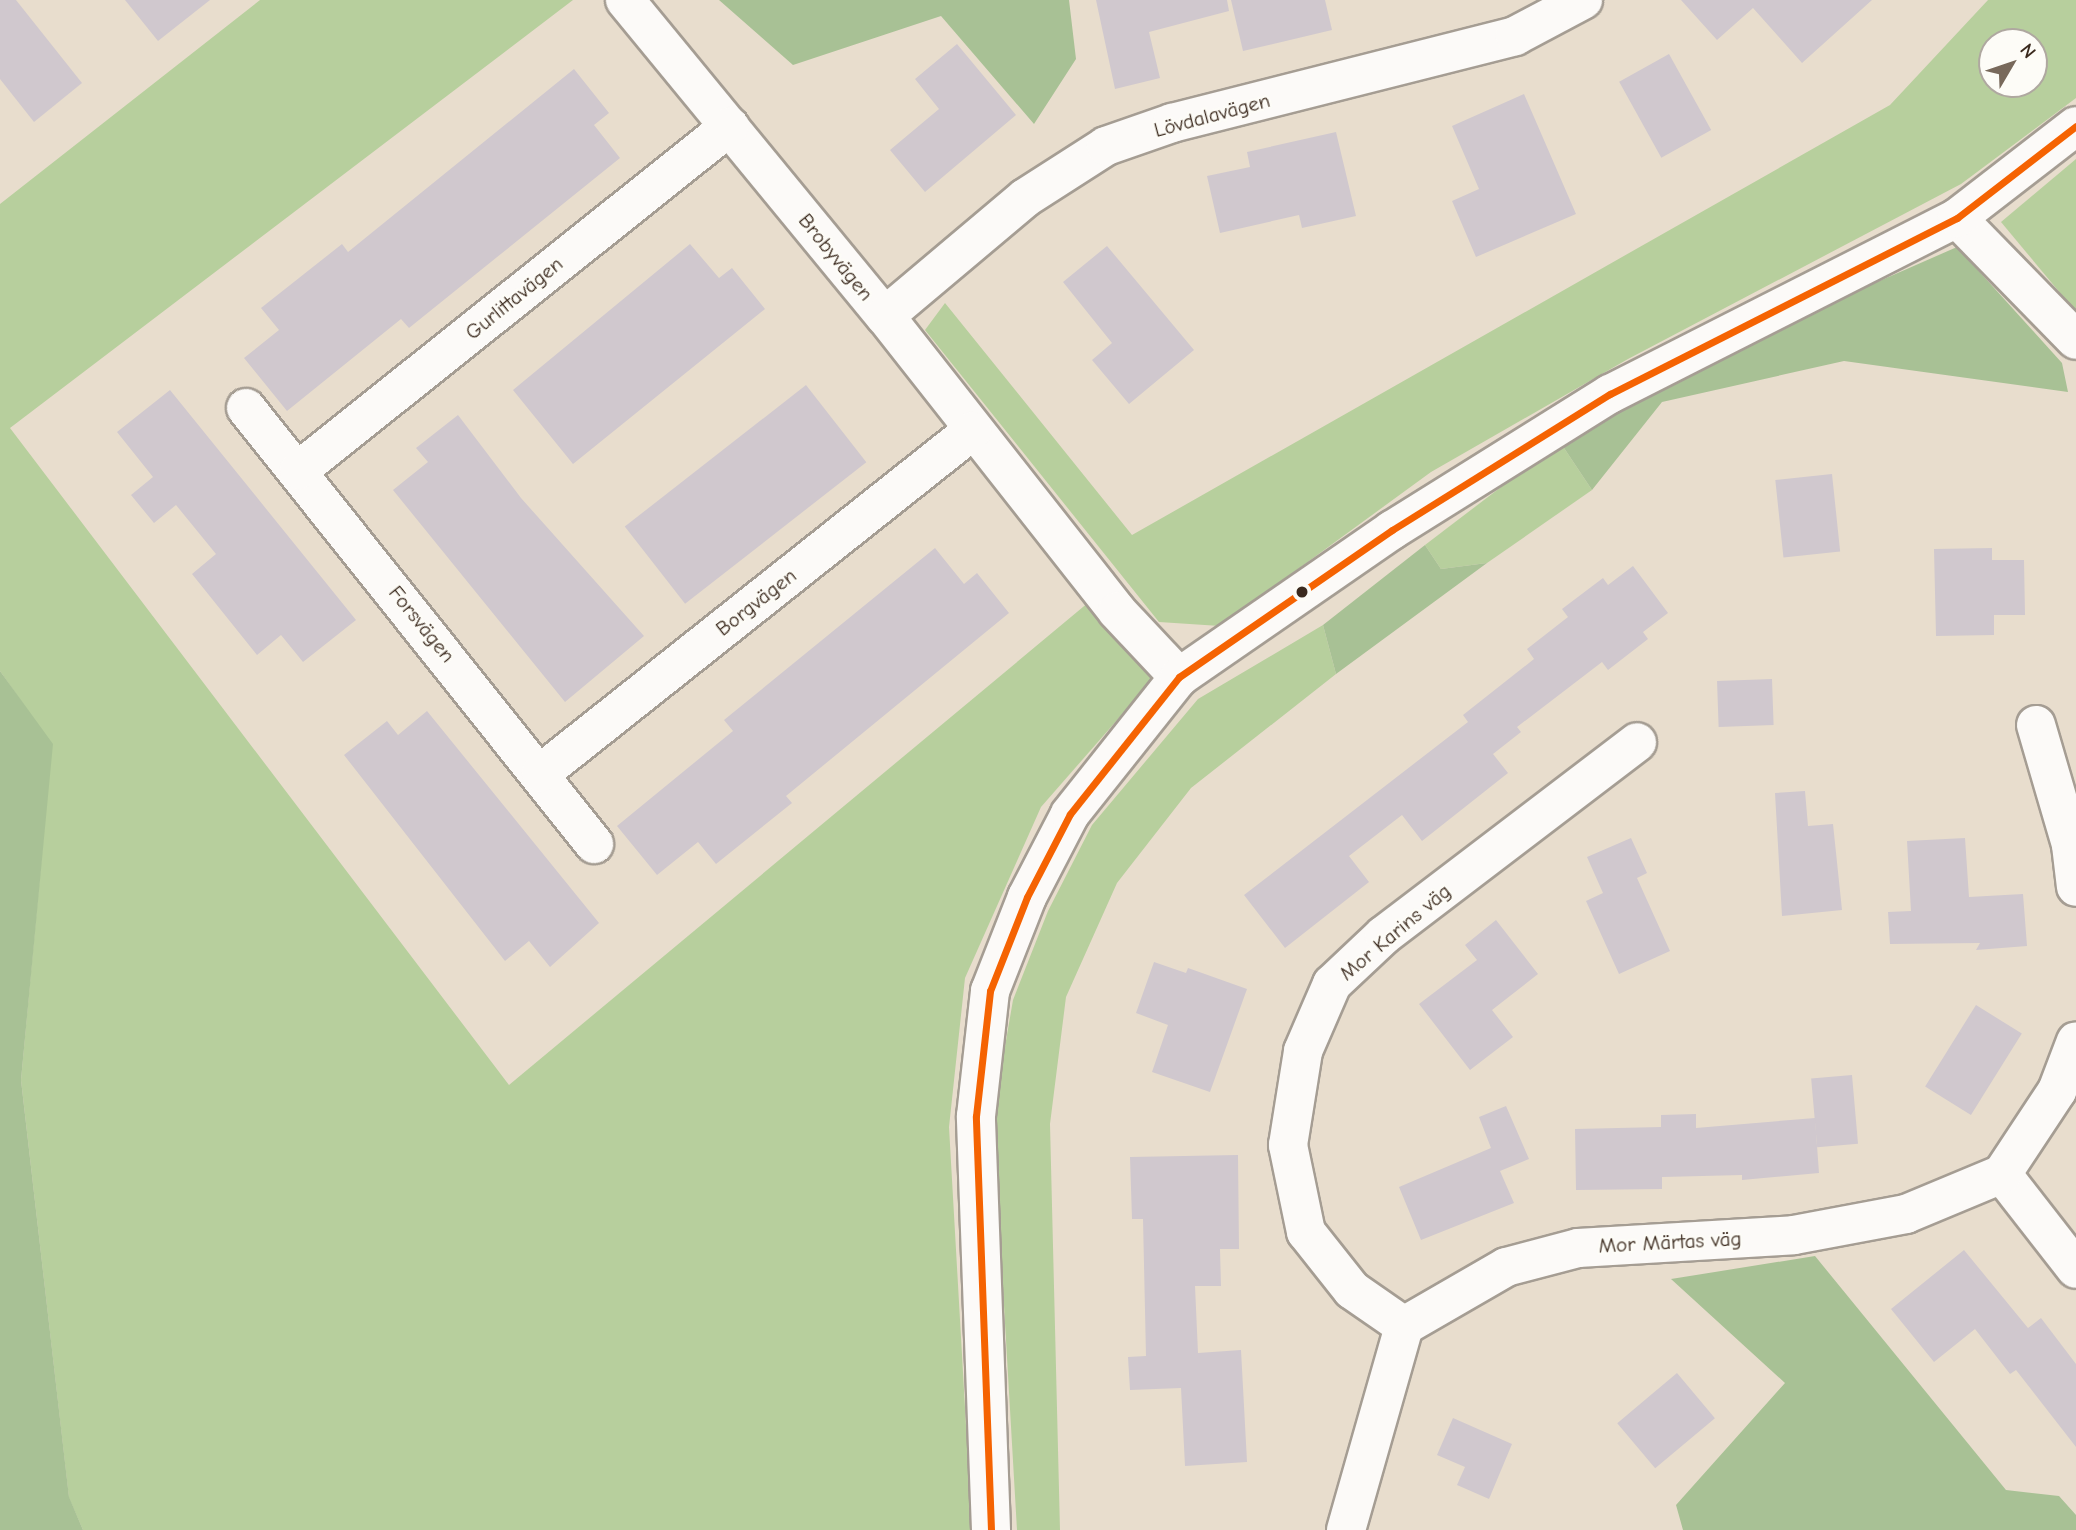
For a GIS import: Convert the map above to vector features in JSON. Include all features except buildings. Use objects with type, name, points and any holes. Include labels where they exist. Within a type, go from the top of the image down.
[{"type":"street","name":"Brobyvägen","points":[[625,0],[885,316],[972,431],[1117,611],[1179,677]]},
{"type":"street","name":"Lövdalavägen","points":[[885,316],[1025,198],[1106,146],[1172,123],[1515,36],[1583,0]]},
{"type":"street","name":"Gurlittavägen","points":[[299,470],[730,126]]},
{"type":"street","points":[[991,1530],[976,1116],[990,991],[1027,897],[1070,814],[1179,677],[1392,530],[1610,394],[1957,218],[2076,126]]},
{"type":"street","points":[[1957,218],[2076,340]]},
{"type":"street","name":"Forsvägen","points":[[246,408],[299,470],[594,844]]},
{"type":"street","name":"Borgvägen","points":[[541,774],[972,431]]},
{"type":"street","points":[[2036,725],[2071,845],[2076,887]]},
{"type":"street","name":"Mor Karins väg","points":[[1405,1326],[1352,1290],[1306,1232],[1288,1145],[1303,1051],[1332,984],[1384,935],[1637,742]]},
{"type":"street","points":[[2076,1041],[2057,1091],[2002,1174],[2076,1269]]},
{"type":"street","name":"Mor Märtas väg","points":[[1405,1326],[1506,1267],[1577,1248],[1794,1236],[1906,1214],[2002,1174]]},
{"type":"street","points":[[1346,1530],[1405,1326]]},
{"type":"green space","points":[[260,0],[573,0],[10,428],[509,1085],[1089,602],[1153,679],[1041,807],[965,978],[949,1127],[972,1530],[83,1530],[69,1498],[21,1080],[52,745],[0,671],[0,204]]},
{"type":"green space","points":[[719,0],[1069,0],[1076,59],[1034,124],[941,16],[793,65]]},
{"type":"green space","points":[[1988,0],[2076,0],[2076,98],[1961,184],[1628,359],[1431,472],[1220,626],[1159,622],[925,330],[945,303],[1132,535],[1890,105]]},
{"type":"green space","points":[[2076,159],[2076,312],[2001,222]]},
{"type":"green space","points":[[1957,247],[2062,363],[2068,392],[1844,361],[1662,402],[1592,490],[1560,442],[1663,376]]},
{"type":"green space","points":[[1560,442],[1592,490],[1487,563],[1441,569],[1425,545]]},
{"type":"green space","points":[[1425,545],[1441,569],[1487,563],[1336,674],[1323,625]]},
{"type":"green space","points":[[1323,625],[1336,674],[1191,788],[1117,883],[1066,997],[1050,1124],[1060,1530],[1017,1530],[993,1116],[1013,1000],[1048,911],[1092,825],[1198,699]]},
{"type":"green space","points":[[0,671],[53,744],[21,1080],[69,1497],[83,1530],[0,1530]]},
{"type":"green space","points":[[1815,1256],[2006,1490],[2059,1496],[2076,1515],[2076,1530],[1683,1530],[1676,1505],[1785,1383],[1671,1279]]},
{"type":"transit line","points":[[991,1530],[976,1116],[990,991],[1027,897],[1070,814],[1179,677],[1392,530],[1610,394],[1957,218],[2076,126]]}]
